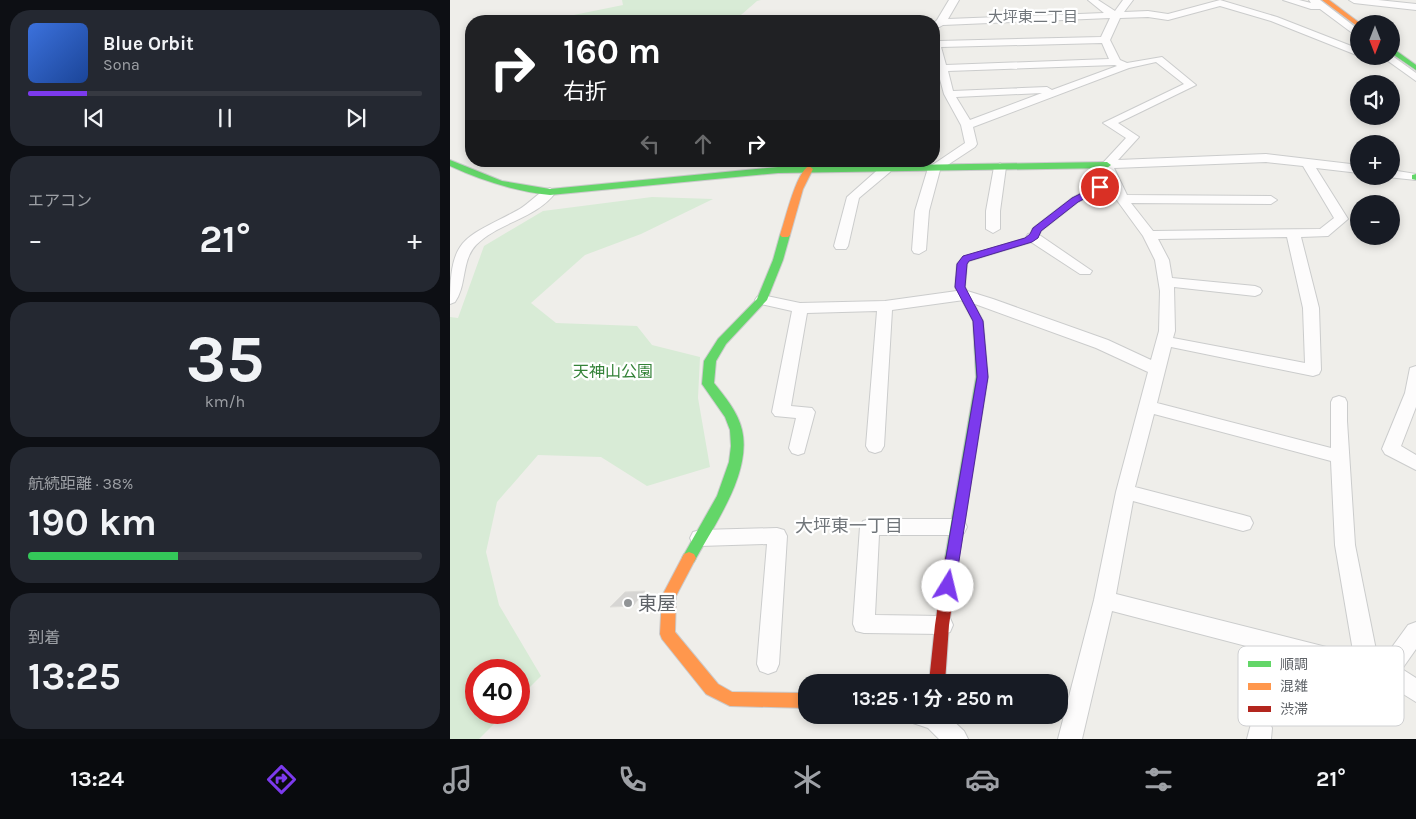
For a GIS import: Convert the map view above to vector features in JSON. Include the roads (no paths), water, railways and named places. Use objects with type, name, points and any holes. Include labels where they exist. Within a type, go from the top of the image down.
[{"type":"main road","points":[[1341,0],[1360,15]]},
{"type":"main road","points":[[1320,2],[1350,20]]},
{"type":"main road","points":[[1400,44],[1416,56]]},
{"type":"main road","points":[[1400,60],[1416,68]]},
{"type":"main road","points":[[450,163],[498,185],[521,190],[550,192],[748,172],[809,169],[1107,165]]},
{"type":"main road","points":[[798,701],[730,699],[712,689],[667,634],[669,596],[733,475],[738,450],[736,429],[723,404],[708,384],[710,361],[722,342],[762,300],[778,260],[800,189],[809,169]]},
{"type":"main road","points":[[938,674],[942,625],[982,377],[978,321],[960,287],[962,264],[966,258],[1029,240],[1033,237],[1036,230],[1075,200],[1112,180]]},
{"type":"street","points":[[940,20],[954,0]]},
{"type":"street","points":[[1093,0],[1116,16]]},
{"type":"street","points":[[1105,40],[1116,16],[1128,0]]},
{"type":"street","points":[[1288,0],[1311,6],[1320,2],[1350,27]]},
{"type":"street","points":[[1354,0],[1416,7]]},
{"type":"street","points":[[940,24],[1148,14],[1168,17],[1220,3],[1274,19],[1350,49]]},
{"type":"street","points":[[940,41],[1105,40]]},
{"type":"street","points":[[1105,40],[1121,64]]},
{"type":"street","points":[[942,68],[1121,64],[1158,59],[1191,85],[1109,123],[1133,137],[1107,165]]},
{"type":"street","points":[[940,61],[949,94],[967,125],[971,144],[940,164]]},
{"type":"street","points":[[967,125],[1062,90],[1121,64]]},
{"type":"street","points":[[1400,64],[1416,78]]},
{"type":"street","points":[[949,94],[1062,90]]},
{"type":"street","points":[[1107,165],[1134,162],[1266,158],[1350,168]]},
{"type":"street","points":[[1149,235],[1323,233],[1341,219],[1308,164]]},
{"type":"street","points":[[1070,739],[1104,600],[1126,492],[1167,331],[1162,260],[1149,235],[1122,199],[1107,165]]},
{"type":"street","points":[[993,229],[993,211],[1000,167]]},
{"type":"street","points":[[920,250],[922,212],[934,168]]},
{"type":"street","points":[[841,246],[853,197],[886,169]]},
{"type":"street","points":[[1400,175],[1415,177]]},
{"type":"street","points":[[450,299],[454,292],[460,257],[473,240],[487,229],[529,210],[550,192]]},
{"type":"street","points":[[1122,199],[1271,200]]},
{"type":"street","points":[[1164,341],[1313,370],[1311,308],[1293,233]]},
{"type":"street","points":[[1033,237],[1085,271]]},
{"type":"street","points":[[1165,282],[1255,291]]},
{"type":"street","points":[[762,300],[800,308],[886,306],[964,295],[1102,344],[1156,369]]},
{"type":"street","points":[[875,446],[886,306]]},
{"type":"street","points":[[798,448],[806,412],[781,412],[800,308]]},
{"type":"street","points":[[1416,372],[1412,393],[1391,449],[1416,463]]},
{"type":"street","points":[[1340,402],[1340,457],[1345,545],[1364,646]]},
{"type":"street","points":[[1147,406],[1340,457]]},
{"type":"street","points":[[1126,492],[1243,523]]},
{"type":"street","points":[[942,625],[864,624],[870,527],[957,527]]},
{"type":"street","points":[[700,538],[777,536],[768,664]]},
{"type":"street","points":[[1104,600],[1284,646]]},
{"type":"street","points":[[1404,649],[1416,632]]},
{"type":"street","points":[[1404,683],[1416,691]]},
{"type":"street","points":[[940,724],[956,739]]},
{"type":"place","name":"東屋","points":[[628,603]]},
{"type":"district","name":"大坪東二丁目","points":[[1033,17]]},
{"type":"district","name":"大坪東一丁目","points":[[849,526]]},
{"type":"park label","name":"天神山公園","points":[[613,371]]}]
